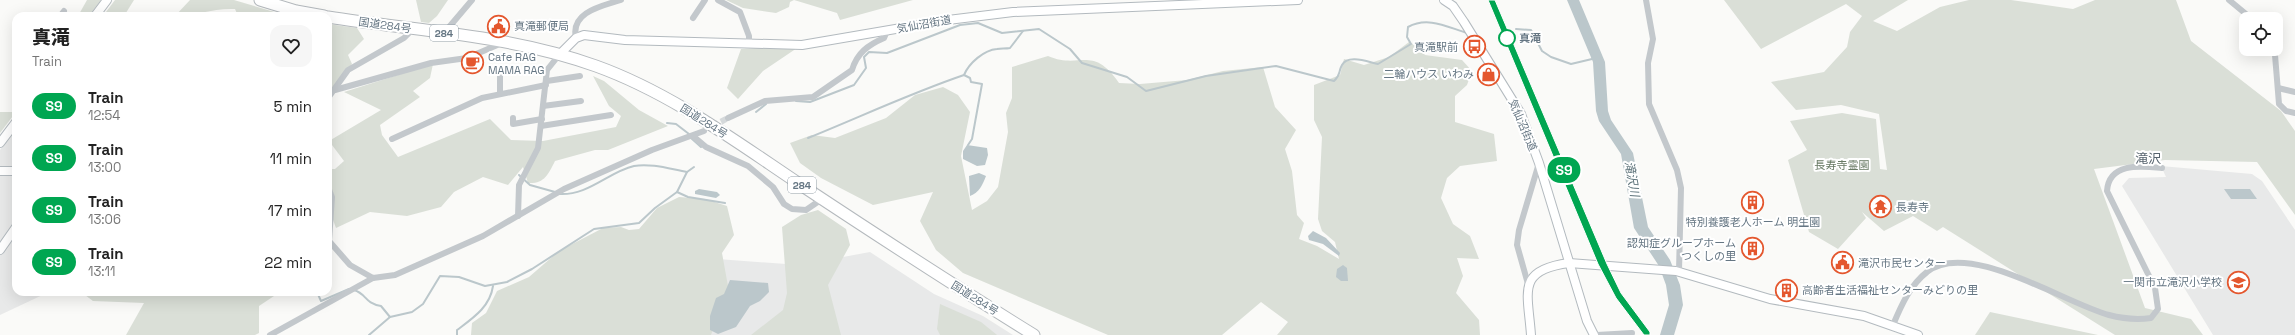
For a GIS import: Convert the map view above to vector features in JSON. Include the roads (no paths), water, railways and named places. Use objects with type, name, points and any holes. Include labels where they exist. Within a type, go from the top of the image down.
[{"type":"highway","points":[[260,0],[302,12]]},
{"type":"highway","name":"国道284号","points":[[332,18],[444,33],[559,55],[614,74],[700,117],[822,199],[974,298],[1034,335]]},
{"type":"street","points":[[98,12],[107,0]]},
{"type":"street","points":[[444,33],[472,0]]},
{"type":"street","points":[[518,216],[519,185],[538,148],[546,83],[546,70],[576,38],[574,34],[576,24],[585,14],[621,0]]},
{"type":"street","points":[[693,18],[705,0]]},
{"type":"street","points":[[718,0],[740,12],[749,36],[749,44]]},
{"type":"street","name":"気仙沼街道","points":[[576,38],[590,35],[625,40],[802,45],[948,20],[1013,12],[1165,3],[1298,0]]},
{"type":"street","name":"気仙沼街道","points":[[1444,0],[1453,6],[1460,16],[1517,105],[1539,163],[1594,335]]},
{"type":"street","points":[[1646,0],[1653,39],[1648,63],[1649,104],[1677,170],[1681,188],[1679,208],[1678,271]]},
{"type":"street","points":[[2229,0],[2244,12]]},
{"type":"street","points":[[332,93],[348,70],[404,38],[413,29]]},
{"type":"street","points":[[728,118],[765,101],[813,97],[852,70],[855,59],[861,51],[869,44],[884,38],[888,30]]},
{"type":"street","points":[[335,90],[431,63],[467,58],[502,44]]},
{"type":"street","points":[[2275,56],[2279,104],[2286,111],[2295,113]]},
{"type":"street","points":[[500,74],[500,94]]},
{"type":"street","points":[[392,139],[482,98],[580,76]]},
{"type":"street","points":[[2278,88],[2295,92]]},
{"type":"street","points":[[543,106],[581,101]]},
{"type":"street","points":[[541,126],[611,115]]},
{"type":"street","points":[[513,118],[513,124],[542,119]]},
{"type":"street","points":[[0,143],[12,127]]},
{"type":"street","points":[[270,335],[373,278],[395,275],[432,259],[483,236],[564,189],[652,150],[704,131]]},
{"type":"street","points":[[693,136],[706,147],[748,166],[773,187],[784,204],[792,209],[806,210],[822,199]]},
{"type":"street","points":[[1531,335],[1528,284],[1517,245],[1519,230],[1539,163]]},
{"type":"street","points":[[1893,325],[1915,281],[1929,269],[1949,262],[1986,268],[2104,315],[2135,322],[2152,318],[2156,313],[2158,301],[2154,288],[2107,191],[2106,184],[2110,176],[2116,171],[2128,168],[2162,168]]},
{"type":"street","points":[[0,171],[12,171]]},
{"type":"street","points":[[0,250],[12,233]]},
{"type":"street","points":[[332,244],[350,265],[373,278]]},
{"type":"street","points":[[1528,284],[1532,276],[1554,265],[1570,263],[1678,271],[1770,299],[1864,316],[1918,335]]},
{"type":"street","points":[[1597,335],[1632,333]]},
{"type":"waterway","name":"滝沢川","points":[[1573,0],[1599,62],[1602,111],[1605,121],[1627,153],[1641,228],[1665,264],[1673,285],[1676,305],[1667,335]]},
{"type":"waterway","points":[[796,101],[810,102],[854,85],[866,68],[864,57],[869,52],[887,53],[960,25],[978,23],[1002,33],[1039,29],[1070,49],[1082,63],[1127,77],[1146,91],[1206,76],[1276,66],[1334,81],[1338,77],[1342,65],[1349,60],[1353,59],[1378,64],[1411,44],[1407,37],[1408,27],[1415,24],[1430,22],[1467,33]]},
{"type":"waterway","points":[[1516,29],[1531,30],[1542,51],[1551,57],[1571,64],[1592,59],[1595,53]]},
{"type":"waterway","points":[[964,75],[969,66],[987,52],[1010,48],[1023,31]]},
{"type":"waterway","points":[[808,138],[905,97],[964,75]]},
{"type":"waterway","points":[[964,75],[970,78],[971,82],[982,84],[972,139],[968,145]]},
{"type":"waterway","points":[[756,112],[766,104]]},
{"type":"waterway","points":[[667,123],[676,124],[689,134]]},
{"type":"waterway","points":[[691,138],[701,147]]},
{"type":"waterway","points":[[559,194],[569,194],[589,188],[615,173],[634,166],[654,166],[687,172]]},
{"type":"waterway","points":[[687,172],[694,167]]},
{"type":"waterway","points":[[677,192],[687,172]]},
{"type":"waterway","points":[[519,175],[530,185],[555,192]]},
{"type":"waterway","points":[[390,317],[412,312],[423,304],[440,276],[459,277],[485,286],[507,282],[532,269],[594,229],[639,223],[655,208],[677,192]]},
{"type":"waterway","points":[[677,192],[688,197],[725,203]]},
{"type":"waterway","points":[[457,335],[457,330],[485,306],[493,286]]},
{"type":"waterway","points":[[319,296],[321,301],[349,289]]},
{"type":"waterway","points":[[354,290],[371,303],[381,306],[390,317]]},
{"type":"waterway","points":[[369,335],[390,317]]},
{"type":"tunnel","points":[[713,126],[728,118]]},
{"type":"railway","points":[[1492,0],[1603,264],[1619,296],[1647,335]]},
{"type":"train","name":"S9","points":[[1492,0],[1603,264],[1618,296],[1647,335]]},
{"type":"place","name":"真滝郵便局","points":[[498,26]]},
{"type":"place","name":"真滝","points":[[1507,38]]},
{"type":"place","name":"真滝駅前","points":[[1474,47]]},
{"type":"place","name":"Cafe RAG MAMA RAG","points":[[473,63]]},
{"type":"place","name":"二輪ハウス いわみ","points":[[1489,74]]},
{"type":"place","name":"特別養護老人ホーム 明生園","points":[[1753,202]]},
{"type":"place","name":"長寿寺","points":[[1881,207]]},
{"type":"place","name":"認知症グループホーム つくしの里","points":[[1752,249]]},
{"type":"place","name":"滝沢市民センター","points":[[1843,263]]},
{"type":"place","name":"一関市立滝沢小学校","points":[[2238,282]]},
{"type":"place","name":"高齢者生活福祉センターみどりの里","points":[[1786,290]]},
{"type":"district","name":"滝沢","points":[[2148,158]]},
{"type":"park label","name":"長寿寺霊園","points":[[1842,165]]}]
